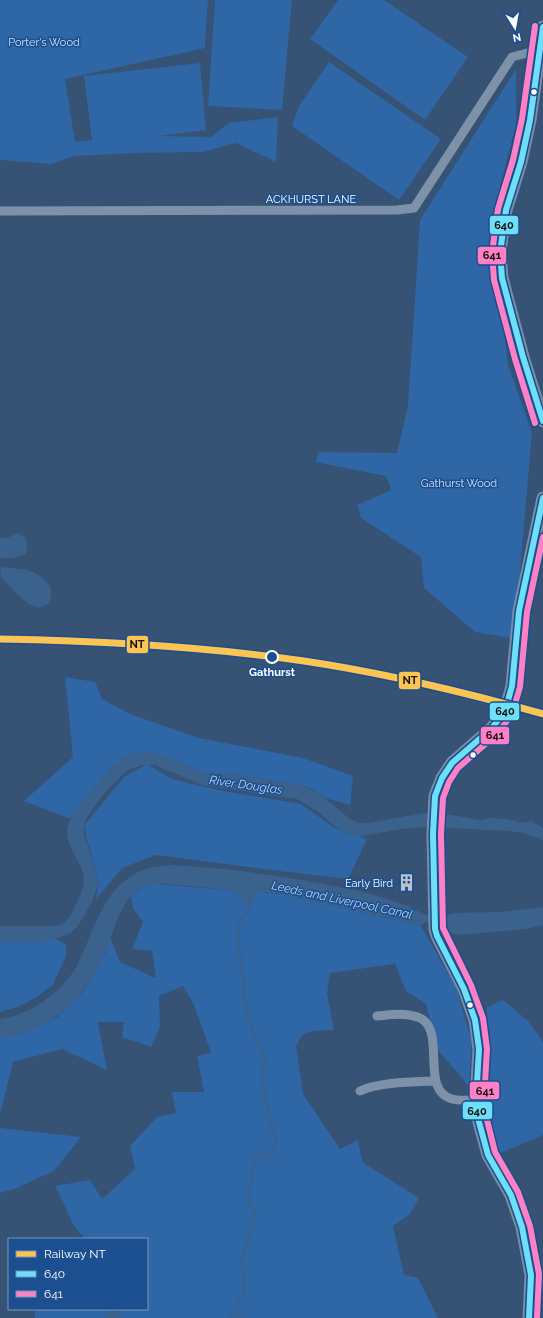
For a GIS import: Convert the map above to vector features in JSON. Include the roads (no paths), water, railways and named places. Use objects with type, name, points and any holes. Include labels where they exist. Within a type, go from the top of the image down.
[{"type":"main road","points":[[543,27],[530,120],[504,221],[500,253],[500,265],[504,285],[523,357],[543,421]]},
{"type":"main road","points":[[529,1318],[532,1275],[522,1227],[511,1195],[488,1156],[481,1133],[476,1100],[478,1049],[475,1020],[464,989],[437,936],[435,918],[433,834],[434,808],[438,787],[446,770],[458,757],[492,728],[505,711],[512,686],[519,611],[543,498]]},
{"type":"street","name":"ACKHURST LANE","points":[[0,212],[390,210],[414,208],[512,57],[539,50]]},
{"type":"street","points":[[377,1016],[409,1015],[421,1018],[427,1024],[431,1032],[436,1081],[441,1093],[452,1099],[476,1100]]},
{"type":"street","points":[[360,1091],[367,1087],[381,1085],[436,1081]]},
{"type":"water","points":[[18,533],[24,537],[27,542],[27,551],[25,554],[13,558],[0,558],[0,538],[7,538]]},
{"type":"water","points":[[0,567],[27,570],[42,578],[50,586],[51,590],[51,598],[47,604],[36,607],[27,602],[1,577]]},
{"type":"water","name":"River Douglas","points":[[143,752],[161,755],[204,773],[252,777],[304,786],[317,792],[350,819],[356,822],[369,823],[423,813],[446,814],[481,820],[488,818],[507,819],[522,823],[532,821],[543,828],[543,841],[523,833],[508,831],[428,827],[401,829],[364,836],[351,836],[336,827],[317,811],[297,799],[202,785],[155,765],[143,765],[128,770],[123,774],[103,795],[88,815],[84,834],[99,882],[91,904],[78,926],[71,933],[56,939],[36,943],[0,942],[0,926],[55,926],[62,924],[69,917],[83,887],[84,880],[81,867],[68,840],[68,825],[84,800],[119,760],[126,756]]},
{"type":"water","name":"Leeds and Liverpool Canal","points":[[173,865],[235,870],[350,889],[408,906],[425,915],[442,916],[456,913],[501,912],[543,907],[543,925],[525,929],[461,935],[450,933],[440,924],[426,922],[421,926],[284,894],[266,892],[253,893],[255,899],[251,907],[235,892],[226,890],[183,885],[150,886],[142,888],[128,899],[97,969],[76,998],[50,1021],[35,1029],[18,1035],[0,1038],[0,1019],[11,1017],[33,1008],[53,994],[70,977],[82,955],[103,907],[119,886],[142,870]]},
{"type":"water","points":[[118,1310],[121,1318],[105,1318],[109,1311]]},
{"type":"waterway","points":[[241,1318],[233,1312],[238,1301],[245,1293],[242,1260],[255,1214],[250,1204],[249,1190],[257,1154],[270,1155],[276,1144],[265,1099],[261,1067],[266,1059],[248,1021],[237,930],[250,907],[250,902]]},
{"type":"waterway","points":[[231,1318],[233,1312]]},
{"type":"rail line","name":"NT","points":[[0,639],[152,645],[304,661],[364,671],[424,684],[543,714]]},
{"type":"place","name":"Gathurst","points":[[272,657]]},
{"type":"place","name":"Early Bird","points":[[406,883]]},
{"type":"park label","name":"Porter's Wood","points":[[44,42]]},
{"type":"park label","name":"Gathurst Wood","points":[[459,483]]}]
